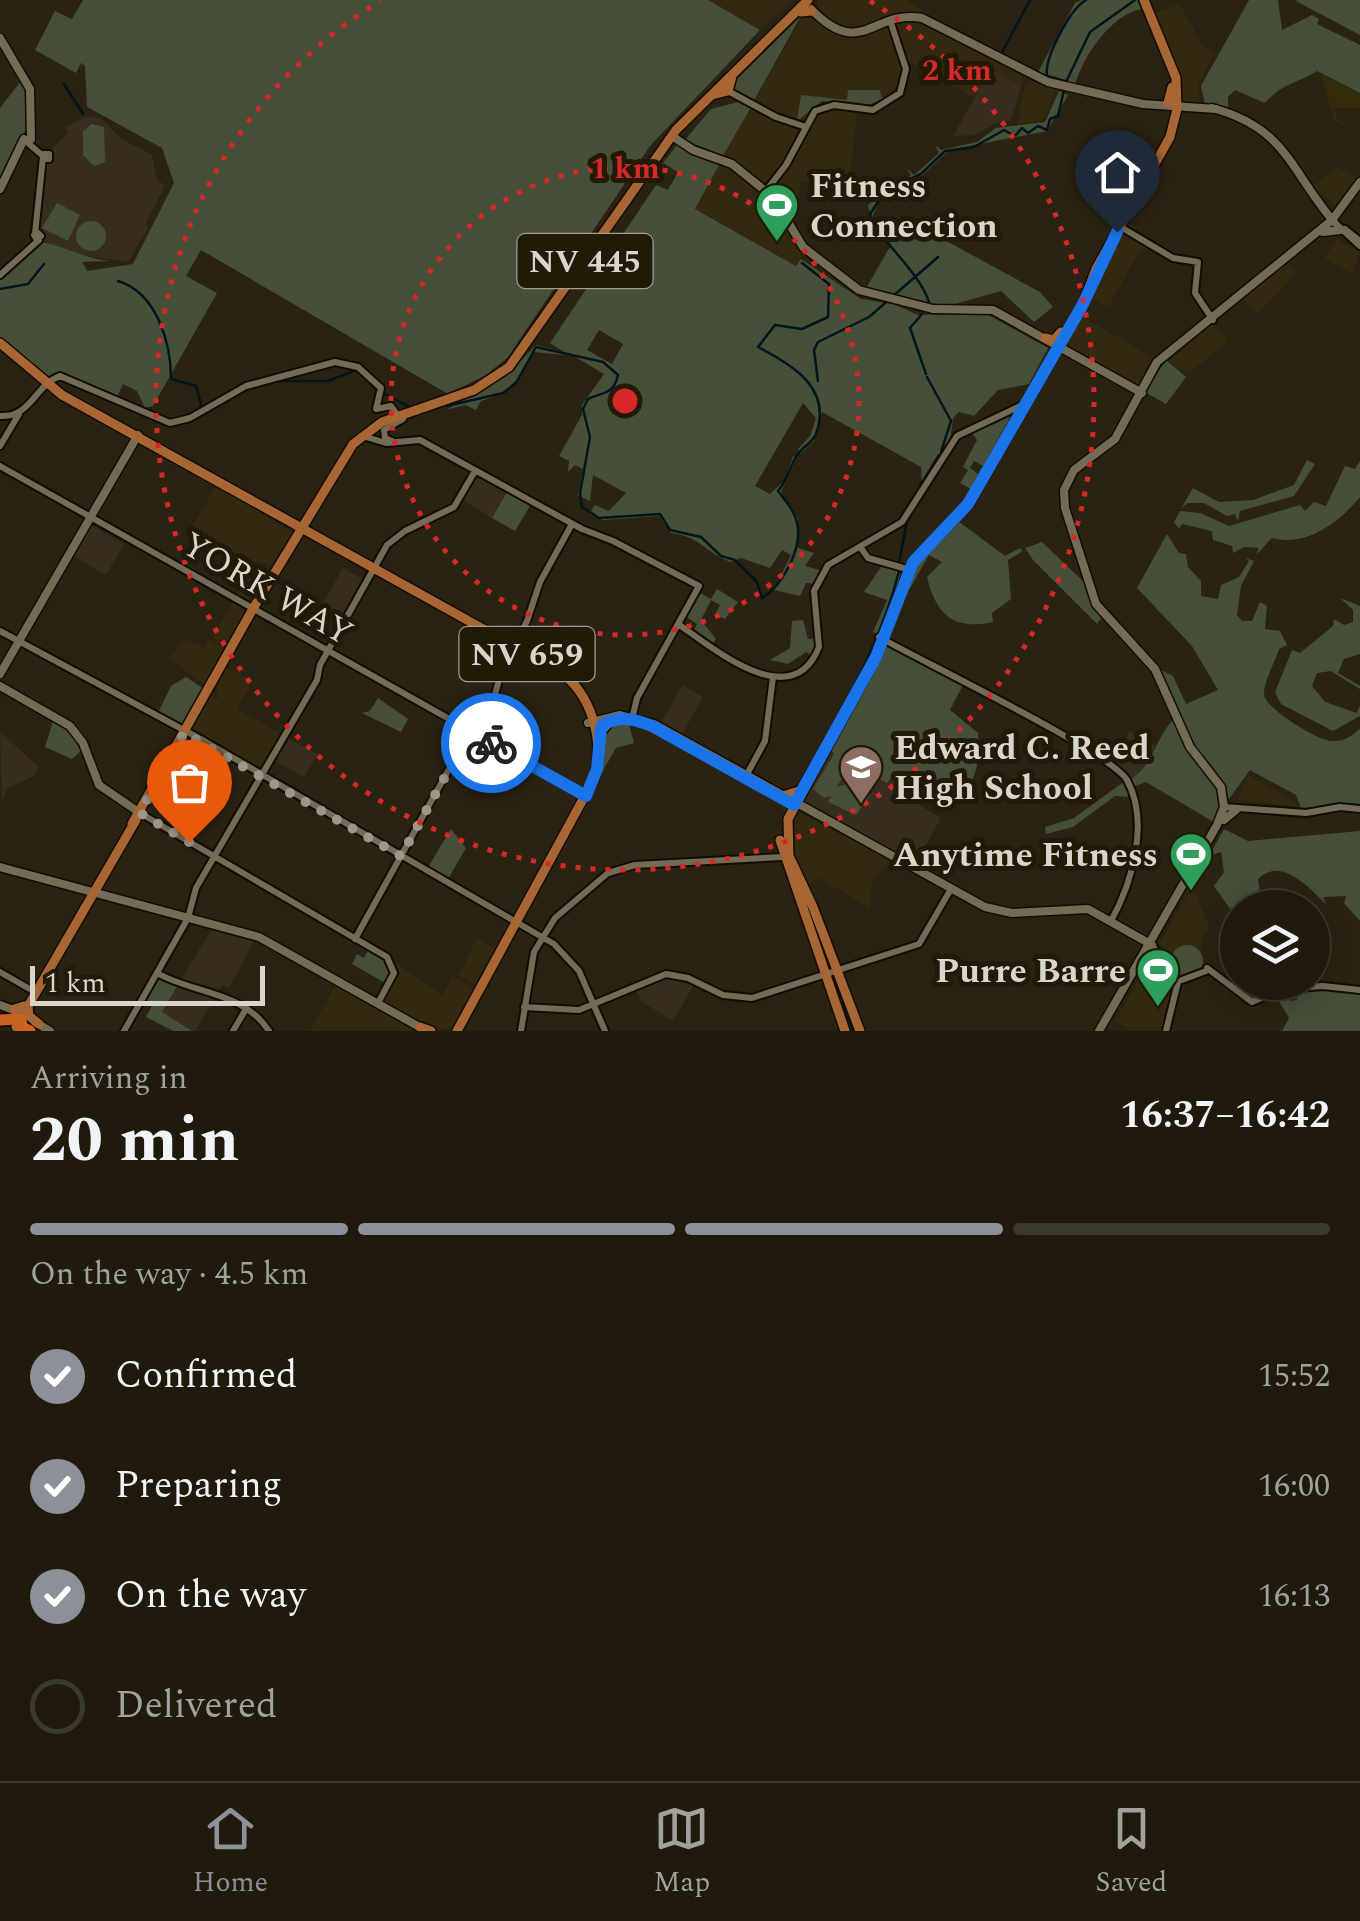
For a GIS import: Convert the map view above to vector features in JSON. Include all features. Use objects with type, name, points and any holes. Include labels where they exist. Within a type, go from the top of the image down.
[{"type":"main road","points":[[846,1031],[779,855],[780,832],[882,642],[902,594],[904,566],[962,515],[1014,415],[1056,349],[1175,107],[1165,50],[1142,0]]},
{"type":"main road","points":[[808,5],[835,30],[866,30],[888,22],[939,22]]},
{"type":"main road","points":[[808,5],[834,26],[851,32],[914,14],[939,22],[1012,66]]},
{"type":"main road","name":"NV 445","points":[[303,531],[353,444],[376,426],[476,392],[513,366],[658,158],[772,34],[808,5]]},
{"type":"main road","name":"NV 445","points":[[16,1023],[253,610],[347,459],[366,437],[479,388],[513,363],[711,95],[808,5]]},
{"type":"main road","points":[[922,20],[982,53],[1052,83],[1138,102],[1216,109],[1264,129],[1336,222]]},
{"type":"main road","points":[[0,189],[18,155],[36,148],[28,84],[1,42]]},
{"type":"main road","points":[[1165,50],[1175,107]]},
{"type":"main road","points":[[711,95],[728,91],[732,74]]},
{"type":"main road","points":[[678,138],[702,156],[719,160],[771,199]]},
{"type":"main road","points":[[678,138],[738,172],[771,199],[808,254],[864,296],[936,312],[984,311],[1140,394]]},
{"type":"main road","points":[[1336,222],[1360,185]]},
{"type":"main road","points":[[1107,450],[1159,364],[1209,316],[1336,222],[1360,185]]},
{"type":"main road","points":[[1322,205],[1336,212],[1344,207]]},
{"type":"main road","points":[[1321,231],[1325,219],[1322,205]]},
{"type":"main road","points":[[882,642],[904,566],[960,512],[1056,349],[1119,227]]},
{"type":"main road","points":[[808,254],[864,293],[934,309],[989,309],[1044,338],[1056,349]]},
{"type":"main road","points":[[1044,338],[1054,340],[1069,322]]},
{"type":"main road","name":"NV 659","points":[[0,345],[46,385],[568,678],[586,702],[598,748],[597,769],[457,1028]]},
{"type":"main road","points":[[1140,394],[1107,450],[1082,466],[1070,481],[1067,503],[1078,527],[1101,608],[1158,669],[1192,744],[1220,780],[1225,804],[1218,828]]},
{"type":"main road","points":[[138,435],[0,682],[68,728],[80,743],[98,787],[140,807]]},
{"type":"main road","points":[[1116,438],[1069,477],[1064,493],[1067,516],[1099,611],[1158,674],[1188,743],[1221,788],[1225,804],[1175,901]]},
{"type":"main road","name":"NV 659","points":[[240,495],[373,569]]},
{"type":"main road","points":[[290,520],[300,522],[310,514]]},
{"type":"main road","name":"NV 659","points":[[513,648],[566,681],[580,700],[591,724],[595,761],[585,795]]},
{"type":"main road","points":[[586,702],[596,715],[654,723],[951,890],[998,911],[1074,907],[1111,920],[1151,943]]},
{"type":"main road","points":[[591,724],[611,718]]},
{"type":"main road","points":[[598,748],[599,730],[611,718]]},
{"type":"main road","points":[[794,803],[786,834],[789,856],[860,1031]]},
{"type":"main road","points":[[1225,804],[1238,808]]},
{"type":"main road","points":[[1101,1031],[1218,828],[1228,813],[1238,808]]},
{"type":"main road","points":[[0,867],[252,935],[426,1030]]},
{"type":"main road","points":[[0,1006],[16,1023],[49,1031]]},
{"type":"main road","points":[[16,1023],[49,1031]]},
{"type":"street","points":[[888,22],[903,68],[904,84]]},
{"type":"street","points":[[802,126],[812,113],[827,106],[880,108],[904,84],[906,69],[888,22]]},
{"type":"street","points":[[771,199],[811,111],[824,104],[868,107],[884,103],[899,88],[903,68]]},
{"type":"street","points":[[728,91],[777,118],[802,126]]},
{"type":"street","points":[[0,275],[36,236],[36,148]]},
{"type":"street","points":[[1336,222],[1360,243]]},
{"type":"street","points":[[1119,227],[1173,258],[1198,262],[1194,284],[1209,316]]},
{"type":"street","points":[[0,446],[18,414],[54,378],[67,378],[166,422],[185,420],[248,385],[334,362],[358,367],[381,389],[376,408],[391,406],[400,419],[384,430],[385,438],[393,442]]},
{"type":"street","points":[[0,416],[18,414]]},
{"type":"street","points":[[678,624],[743,668],[773,676],[796,672],[814,658],[820,642],[816,584],[833,560],[861,548],[906,518],[953,439],[1014,415]]},
{"type":"street","points":[[366,437],[393,442],[418,440],[572,524],[699,586],[637,698],[632,718]]},
{"type":"street","name":"YORK WAY","points":[[0,466],[585,795]]},
{"type":"street","points":[[124,1031],[188,918],[196,888],[317,680],[373,569],[396,536],[454,507],[474,471]]},
{"type":"street","points":[[355,938],[450,768],[480,737],[540,582],[572,524]]},
{"type":"street","points":[[861,548],[868,558],[904,566]]},
{"type":"street","points":[[689,580],[694,595]]},
{"type":"street","points":[[0,631],[262,775],[542,937],[572,961],[605,1031]]},
{"type":"street","points":[[882,642],[1046,727],[1124,776],[1134,802],[1134,866],[1129,887],[1111,920]]},
{"type":"street","points":[[746,776],[765,741],[773,676]]},
{"type":"street","points":[[140,807],[394,965],[393,978],[378,1003]]},
{"type":"street","points":[[1238,808],[1306,813],[1336,807],[1360,809]]},
{"type":"street","points":[[521,1031],[529,964],[542,937],[564,910],[618,868],[779,855]]},
{"type":"street","points":[[524,1007],[573,1011],[661,974],[684,976],[721,994],[747,998],[919,944],[951,890]]},
{"type":"street","points":[[1151,943],[1179,980]]},
{"type":"street","points":[[1179,980],[1205,971],[1216,974],[1252,1002],[1282,989],[1323,986],[1360,990]]},
{"type":"street","points":[[0,972],[34,991]]},
{"type":"street","points":[[157,973],[178,983],[210,989],[246,1009],[268,1031]]},
{"type":"street","points":[[1166,1031],[1179,980]]},
{"type":"street","points":[[233,1031],[246,1009]]},
{"type":"shaded area","points":[[708,0],[792,0],[760,30]]},
{"type":"shaded area","points":[[818,0],[905,0],[923,11],[899,15],[865,29],[842,28],[817,9]]},
{"type":"shaded area","points":[[1180,4],[1203,46],[1215,53],[1198,84],[1200,104],[1182,100],[1178,69],[1154,13]]},
{"type":"shaded area","points":[[806,12],[847,36],[888,28],[902,70],[900,83],[889,98],[866,106],[823,102],[800,122],[753,102]]},
{"type":"shaded area","points":[[922,20],[1024,77],[1021,86],[991,69],[974,98],[905,59],[895,21]]},
{"type":"shaded area","points":[[991,69],[1021,86],[1011,121],[997,123],[975,135],[953,136]]},
{"type":"shaded area","points":[[1031,80],[1057,89],[1044,119],[1018,124],[1022,95]]},
{"type":"shaded area","points":[[751,106],[799,128],[784,161],[763,186],[722,158]]},
{"type":"shaded area","points":[[832,106],[857,112],[850,173],[844,184],[801,182],[798,204],[787,191],[775,196],[769,189],[814,113]]},
{"type":"shaded area","points":[[88,116],[100,118],[122,139],[152,155],[157,179],[165,186],[146,222],[148,229],[128,262],[69,253],[44,241],[38,224],[44,164],[53,153],[50,151],[68,133],[64,127]]},
{"type":"shaded area","points":[[720,163],[776,205],[803,254],[797,266],[694,208]]},
{"type":"shaded area","points":[[1336,167],[1357,177],[1335,206],[1314,186]]},
{"type":"shaded area","points":[[1121,233],[1150,248],[1140,251],[1108,307],[1088,297]]},
{"type":"shaded area","points":[[1336,239],[1360,252],[1352,274],[1325,258]]},
{"type":"shaded area","points":[[1287,264],[1294,271],[1287,283],[1256,315],[1243,298]]},
{"type":"shaded area","points":[[1079,315],[1158,360],[1140,388],[1064,348]]},
{"type":"shaded area","points":[[1211,324],[1228,341],[1189,373],[1169,362]]},
{"type":"shaded area","points":[[476,474],[507,492],[492,518],[461,499]]},
{"type":"shaded area","points":[[217,484],[293,534],[274,565],[245,560],[205,537],[202,529],[197,531],[198,537],[247,565],[272,569],[252,606],[236,596],[248,573],[186,537]]},
{"type":"shaded area","points":[[90,524],[124,544],[106,575],[72,555]]},
{"type":"shaded area","points":[[343,568],[364,580],[343,619],[321,606]]},
{"type":"shaded area","points":[[234,599],[249,610],[227,645],[212,637]]},
{"type":"shaded area","points":[[184,639],[204,647],[209,640],[227,650],[205,685],[170,659]]},
{"type":"shaded area","points":[[225,666],[253,681],[237,709],[283,735],[262,772],[188,732],[208,694],[219,699],[216,684]]},
{"type":"shaded area","points":[[682,685],[703,697],[681,736],[660,725]]},
{"type":"shaded area","points":[[1129,731],[1155,746],[1138,777],[1127,781],[1110,764]]},
{"type":"shaded area","points":[[0,732],[39,767],[32,777],[8,788],[2,802]]},
{"type":"shaded area","points":[[286,737],[318,754],[304,777],[274,760]]},
{"type":"shaded area","name":"Edward C. Reed High School","points":[[831,742],[908,785],[919,805],[941,818],[914,867],[803,803]]},
{"type":"shaded area","points":[[1247,775],[1292,799],[1297,807],[1238,800]]},
{"type":"shaded area","points":[[797,811],[890,860],[871,884],[870,908],[819,878],[806,885],[792,858],[792,815]]},
{"type":"shaded area","points":[[1192,886],[1210,928],[1201,939],[1201,951],[1180,945],[1169,958],[1160,943]]},
{"type":"shaded area","points":[[213,927],[255,939],[229,988],[222,985],[218,991],[180,981]]},
{"type":"shaded area","points":[[477,938],[496,949],[475,985],[459,976]]},
{"type":"shaded area","points":[[1156,949],[1175,982],[1168,1021],[1164,1031],[1133,1031],[1115,1021]]},
{"type":"shaded area","points":[[397,965],[442,995],[453,976],[474,989],[453,1026],[435,1031],[381,1002]]},
{"type":"shaded area","points":[[665,975],[695,983],[673,1021],[641,1001],[634,986]]},
{"type":"shaded area","points":[[337,983],[422,1031],[310,1031]]},
{"type":"shaded area","points":[[178,985],[216,995],[195,1031],[172,1031],[156,1023]]},
{"type":"green space","points":[[83,0],[708,0],[760,30],[650,146],[508,357],[486,375],[448,394],[201,250],[186,276],[217,293],[153,406],[145,408],[137,391],[123,384],[116,399],[65,376],[47,379],[0,340],[0,277],[38,242],[109,261],[82,262],[87,271],[133,264],[174,183],[162,148],[87,107],[85,66],[81,63],[76,73],[35,50],[55,11],[72,19]]},
{"type":"green space","points":[[1137,0],[1141,9],[1119,19],[1100,38],[1075,85],[1037,74],[1075,3]]},
{"type":"green space","points":[[1249,0],[1278,0],[1282,30],[1312,15],[1319,19],[1317,24],[1360,45],[1360,93],[1317,71],[1284,87],[1265,103],[1235,90],[1228,97],[1228,109],[1205,104],[1201,86]]},
{"type":"green space","points":[[1297,0],[1360,0],[1360,35],[1296,1]]},
{"type":"green space","points":[[801,16],[753,102],[736,96],[730,86]]},
{"type":"green space","points":[[21,81],[29,90],[28,125],[0,182],[0,108]]},
{"type":"green space","points":[[848,90],[880,90],[881,97],[888,97],[868,105],[822,101],[797,121],[801,95],[847,100]]},
{"type":"green space","points":[[1059,91],[1068,95],[1047,131],[949,150],[923,175],[887,190],[911,175],[906,168],[914,175],[939,153],[935,145],[941,150],[977,142],[996,128],[1045,122]]},
{"type":"green space","points":[[738,102],[751,107],[723,156],[685,140],[711,109]]},
{"type":"green space","points":[[91,124],[104,127],[105,162],[94,166],[83,155],[83,132]]},
{"type":"green space","points":[[677,145],[719,165],[695,209],[796,266],[801,259],[861,299],[893,304],[918,315],[985,313],[1048,348],[1029,384],[998,390],[974,416],[959,412],[953,418],[950,441],[922,487],[921,467],[822,412],[814,441],[800,454],[798,449],[810,436],[816,418],[803,403],[755,486],[770,494],[785,480],[793,456],[797,458],[781,492],[798,518],[798,548],[814,553],[805,566],[823,571],[815,584],[806,583],[800,596],[774,590],[791,555],[782,550],[770,568],[741,558],[731,562],[690,538],[671,533],[659,516],[603,520],[589,514],[595,505],[609,511],[626,493],[593,475],[590,501],[578,495],[583,469],[575,465],[568,472],[569,461],[559,456],[582,415],[582,405],[604,374],[574,356],[534,352],[513,384],[481,401],[476,410],[465,405],[446,410],[505,377],[536,345],[564,352],[550,343],[656,185],[668,190],[678,172],[663,163]],"holes":[[[599,330],[623,344],[612,364],[587,350]]]},
{"type":"green space","points":[[882,194],[872,217],[892,242],[906,219],[1040,292],[1053,307],[1034,322],[1001,291],[948,306],[865,290],[891,245],[885,235],[875,231],[868,205]]},
{"type":"green space","points":[[57,203],[80,215],[68,241],[42,228]]},
{"type":"green space","points":[[91,221],[102,225],[106,236],[102,247],[91,251],[80,247],[76,236],[80,225]]},
{"type":"green space","points":[[1166,360],[1186,377],[1166,404],[1145,392]]},
{"type":"green space","points":[[1006,413],[1010,417],[983,466],[974,461],[970,468],[978,474],[971,489],[960,483],[968,470],[963,467],[977,440],[970,429]]},
{"type":"green space","points":[[1307,460],[1315,464],[1294,496],[1240,511],[1238,521],[1235,514],[1227,516],[1204,503],[1187,503],[1181,509],[1193,488],[1219,502],[1253,500],[1294,485]]},
{"type":"green space","points":[[1360,461],[1360,497],[1342,516],[1309,536],[1272,538],[1256,555],[1259,548],[1244,547],[1233,553],[1232,546],[1213,540],[1212,531],[1182,524],[1179,529],[1174,522],[1180,511],[1200,513],[1229,526],[1300,505],[1305,511],[1314,502],[1326,506],[1345,466],[1355,469]]},
{"type":"green space","points":[[507,492],[531,504],[515,531],[492,518]]},
{"type":"green space","points":[[958,521],[1005,556],[1020,548],[1023,551],[1008,560],[1011,599],[992,613],[993,622],[967,624],[941,610],[927,577],[942,562],[929,555],[899,608],[921,559]]},
{"type":"green space","points":[[1167,534],[1179,553],[1186,554],[1188,567],[1201,581],[1201,596],[1218,599],[1221,585],[1239,577],[1249,561],[1245,558],[1254,561],[1241,586],[1237,615],[1242,621],[1252,621],[1260,602],[1267,606],[1265,629],[1280,631],[1287,645],[1279,649],[1268,677],[1266,700],[1293,723],[1325,740],[1344,739],[1360,729],[1360,804],[1301,808],[1296,795],[1250,770],[1229,799],[1221,778],[1194,745],[1161,670],[1173,676],[1186,704],[1218,690],[1192,646],[1137,588]]},
{"type":"green space","points":[[1042,542],[1085,583],[1102,617],[1097,624],[1025,548]]},
{"type":"green space","points":[[883,564],[901,568],[896,594],[877,634],[873,632],[887,600],[864,592]]},
{"type":"green space","points":[[717,589],[738,602],[725,619],[715,614],[720,605],[711,600],[701,620],[716,639],[712,645],[693,632],[697,624],[685,616],[698,592],[711,599]]},
{"type":"green space","points":[[1340,598],[1360,606],[1360,654],[1344,659],[1338,673],[1360,689],[1331,671],[1317,673],[1312,686],[1325,702],[1357,713],[1360,705],[1360,716],[1333,731],[1281,704],[1275,692],[1292,650],[1300,653],[1333,626],[1334,619],[1344,625],[1353,622],[1353,610]]},
{"type":"green space","points":[[803,620],[808,639],[818,638],[813,656],[806,652],[788,664],[770,660],[790,648],[792,621]]},
{"type":"green space","points":[[886,644],[963,685],[950,710],[978,733],[979,753],[972,782],[952,804],[949,797],[926,784],[916,799],[908,785],[892,776],[887,783],[872,775],[876,767],[854,755],[870,766],[863,787],[844,775],[837,787],[849,783],[870,795],[856,815],[828,802],[831,796],[824,798],[813,789],[834,754],[830,748]]},
{"type":"green space","points":[[186,677],[204,689],[182,730],[157,715],[171,686]]},
{"type":"green space","points":[[378,698],[408,719],[401,732],[362,713],[370,711]]},
{"type":"green space","points":[[1176,717],[1215,780],[1220,807],[1217,824],[1146,782],[1130,788],[1127,781],[1142,769]]},
{"type":"green space","points":[[53,721],[70,732],[81,751],[72,759],[45,747]]},
{"type":"green space","points":[[611,723],[629,724],[634,743],[616,748],[598,779],[600,735]]},
{"type":"green space","points":[[1125,781],[1131,797],[1115,796],[1073,827],[1046,834],[1045,827],[1074,818]]},
{"type":"green space","points":[[451,829],[466,848],[447,881],[427,869]]},
{"type":"green space","points":[[1224,829],[1248,841],[1360,831],[1360,921],[1344,903],[1346,896],[1330,897],[1330,890],[1311,890],[1285,872],[1267,873],[1258,879],[1260,890],[1220,890],[1220,895],[1214,886],[1224,872],[1221,852],[1209,856]]},
{"type":"green space","points":[[1187,945],[1198,950],[1203,961],[1198,972],[1187,977],[1176,972],[1171,961],[1176,950]]},
{"type":"green space","points":[[368,951],[386,960],[391,972],[387,984],[352,964],[357,954],[364,958]]},
{"type":"green space","points":[[158,975],[178,985],[162,1012],[192,1031],[174,1031],[146,1017],[153,1004],[144,999]]},
{"type":"green space","points":[[1330,989],[1360,993],[1360,1031],[1282,1031],[1289,1018],[1278,1000],[1330,1000]]},
{"type":"sand","points":[[1321,74],[1360,93],[1360,108],[1334,108],[1337,119],[1360,135],[1334,120]]},
{"type":"waterway","points":[[1001,54],[1030,0]]},
{"type":"waterway","points":[[1065,81],[1047,76],[1047,68],[1066,23],[1086,0]]},
{"type":"waterway","points":[[1066,82],[1090,32],[1135,0]]},
{"type":"waterway","points":[[64,84],[83,114]]},
{"type":"waterway","points":[[887,190],[921,174],[945,151],[974,147],[1004,130],[1015,136],[1022,128],[1028,133],[1038,126],[1047,130],[1050,119],[1058,116],[1064,90]]},
{"type":"waterway","points":[[883,194],[870,214],[874,224],[916,278],[929,302]]},
{"type":"waterway","points":[[818,381],[814,350],[818,342],[869,317],[938,257]]},
{"type":"waterway","points":[[447,406],[503,393],[516,383],[536,347],[603,362],[618,375],[610,390],[588,399],[583,409],[590,437],[580,493],[582,507],[599,518],[660,514],[670,530],[701,537],[721,556],[735,560],[757,582],[762,598],[784,575],[797,541],[795,515],[778,491],[798,454],[816,434],[820,418],[819,403],[806,380],[758,347],[775,325],[802,329],[828,317],[829,284],[802,263]]},
{"type":"waterway","points":[[0,289],[28,284],[44,264]]},
{"type":"waterway","points":[[118,281],[143,296],[152,308],[165,335],[171,379],[196,386],[202,408]]},
{"type":"waterway","points":[[922,314],[910,328],[926,374]]},
{"type":"waterway","points":[[277,381],[328,381],[356,370]]},
{"type":"waterway","points":[[927,377],[951,421],[941,452]]},
{"type":"waterway","points":[[381,392],[412,408]]},
{"type":"waterway","points":[[920,486],[939,455]]},
{"type":"waterway","points":[[899,563],[907,521],[916,505]]},
{"type":"waterway","points":[[797,788],[869,655],[899,571]]},
{"type":"waterway","points":[[810,911],[819,942]]},
{"type":"waterway","points":[[822,950],[830,968]]},
{"type":"waterway","points":[[833,975],[853,1031]]},
{"type":"way so far","points":[[189,842],[140,813],[184,733],[401,856],[450,768],[480,737],[491,743]]},
{"type":"place","name":"Fitness Connection","points":[[777,243]]},
{"type":"place","name":"Edward C. Reed High School","points":[[861,805]]},
{"type":"place","name":"Anytime Fitness","points":[[1191,892]]},
{"type":"place","name":"Purre Barre","points":[[1158,1008]]},
{"type":"route","points":[[491,743],[586,796],[597,769],[601,727],[612,720],[632,720],[652,726],[794,805],[876,657],[913,562],[955,523],[968,504],[1082,306],[1094,272],[1117,232]]}]
